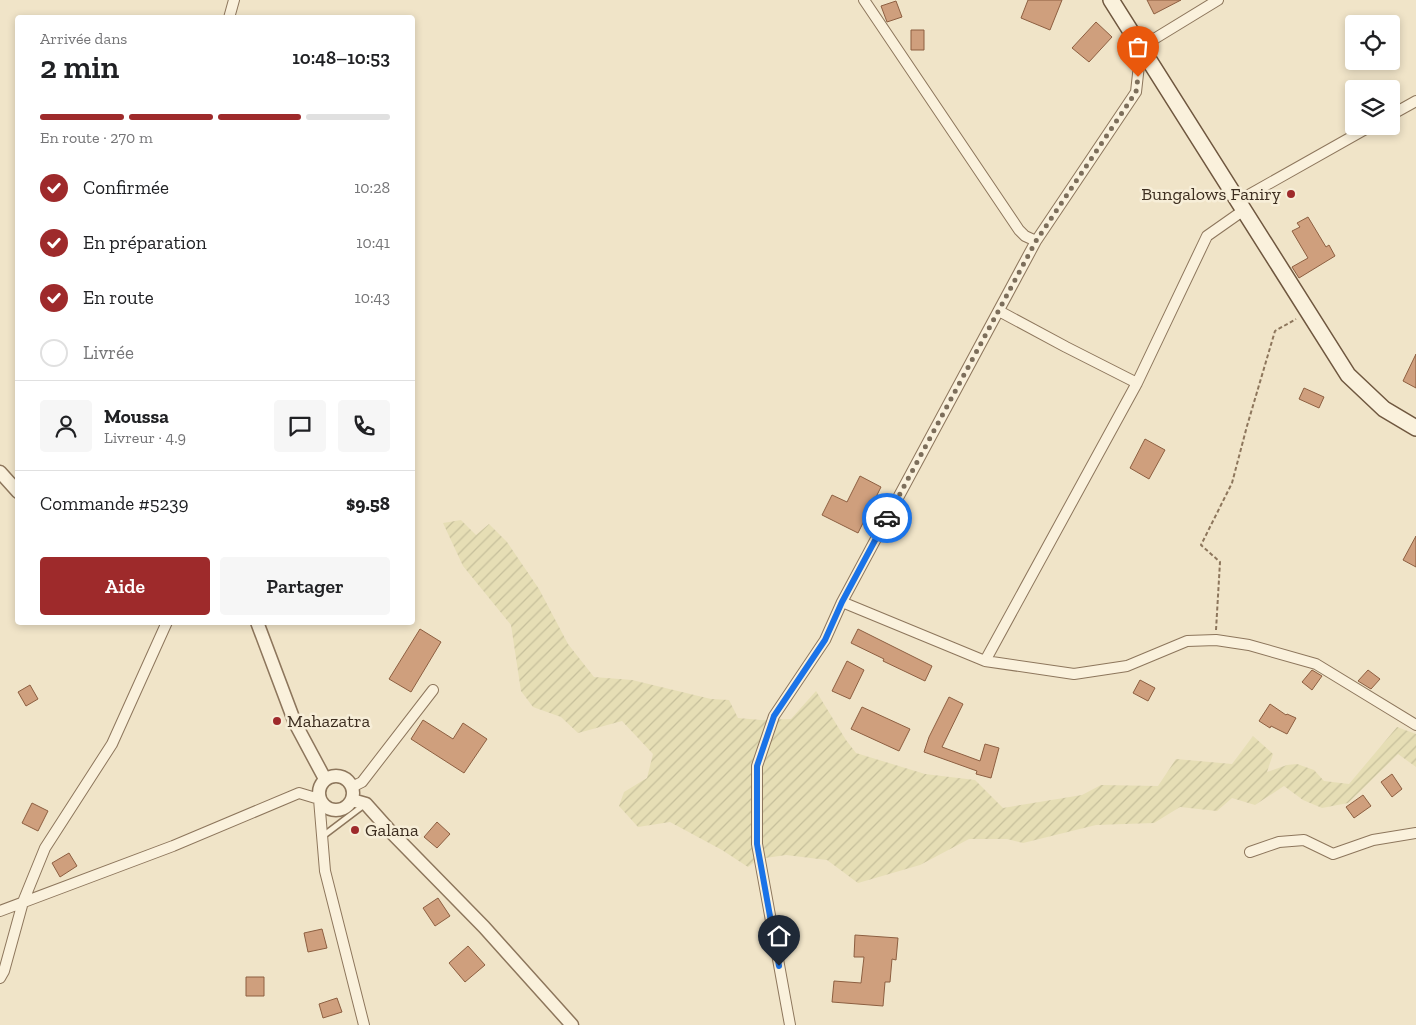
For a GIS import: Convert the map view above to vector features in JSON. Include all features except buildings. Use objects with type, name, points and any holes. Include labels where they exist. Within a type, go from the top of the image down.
[{"type":"main road","points":[[1111,0],[1348,375],[1384,409],[1416,428]]},
{"type":"street","points":[[230,15],[234,0]]},
{"type":"street","points":[[864,0],[1019,230],[1025,236],[1036,241]]},
{"type":"street","points":[[790,1025],[757,844],[757,766],[774,716],[825,640],[842,602],[1036,241],[1136,92],[1141,47],[1218,0]]},
{"type":"street","points":[[1400,110],[1416,101]]},
{"type":"street","points":[[985,661],[1137,383],[1207,236],[1241,206],[1356,135]]},
{"type":"street","points":[[999,311],[1137,383]]},
{"type":"street","points":[[0,472],[15,489]]},
{"type":"street","points":[[842,602],[985,661],[1074,674],[1127,666],[1187,641],[1216,640],[1249,645],[1316,664],[1416,725]]},
{"type":"street","points":[[0,978],[4,970],[22,902],[46,848],[112,744],[167,625]]},
{"type":"street","points":[[258,625],[295,723],[325,779]]},
{"type":"street","points":[[0,911],[173,846],[299,793],[319,799],[326,807],[335,811],[345,808],[352,794],[434,690]]},
{"type":"street","points":[[364,1025],[325,872],[318,792],[325,779],[333,776],[341,777],[348,781],[352,794],[366,804],[484,927],[572,1025]]},
{"type":"street","points":[[1250,852],[1280,842],[1304,840],[1334,854],[1373,840],[1416,833]]},
{"type":"lane","points":[[323,836],[366,804]]},
{"type":"path","points":[[1216,640],[1220,562],[1201,545],[1232,483],[1275,331],[1294,320],[1310,315]]},
{"type":"shaded area","points":[[461,520],[476,535],[489,524],[507,542],[539,589],[568,644],[594,677],[632,680],[711,699],[729,700],[738,718],[761,720],[791,719],[816,691],[856,753],[925,774],[975,780],[1003,808],[1082,795],[1101,785],[1158,786],[1176,759],[1232,764],[1253,736],[1273,754],[1267,772],[1287,765],[1297,764],[1314,770],[1324,781],[1349,784],[1397,727],[1416,734],[1416,767],[1398,754],[1348,803],[1322,808],[1303,800],[1284,786],[1255,805],[1232,798],[1217,811],[1180,807],[1154,823],[1096,825],[1023,843],[1007,839],[969,839],[920,865],[858,883],[827,860],[786,855],[759,859],[748,867],[722,850],[670,822],[638,827],[619,806],[624,792],[647,778],[653,754],[622,721],[578,733],[561,717],[533,707],[521,691],[511,625],[463,566],[443,523]]},
{"type":"way so far","points":[[887,518],[1036,241],[1136,92],[1138,77]]},
{"type":"place","name":"Bungalows Faniry","points":[[1291,194]]},
{"type":"place","name":"Mahazatra","points":[[277,721]]},
{"type":"place","name":"Galana","points":[[355,830]]},
{"type":"route","points":[[779,966],[757,844],[757,766],[774,716],[825,640],[842,602],[887,518]]}]
